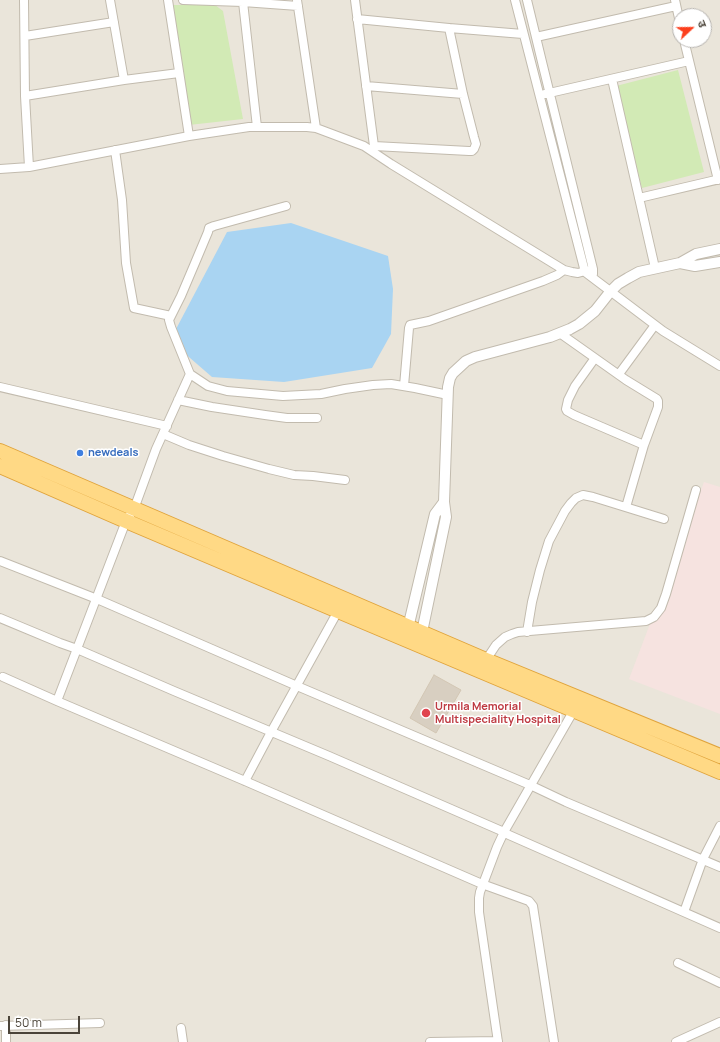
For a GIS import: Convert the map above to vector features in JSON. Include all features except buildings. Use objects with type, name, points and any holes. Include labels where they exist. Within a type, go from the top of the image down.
[{"type":"highway","points":[[0,451],[134,509],[574,710],[720,772]]},
{"type":"highway","points":[[0,466],[338,611],[486,660],[720,756]]},
{"type":"street","points":[[24,0],[29,167]]},
{"type":"street","points":[[110,0],[124,80]]},
{"type":"street","points":[[168,0],[189,136]]},
{"type":"street","points":[[183,0],[298,3],[316,128]]},
{"type":"street","points":[[354,0],[366,86],[372,148],[398,168],[564,270],[572,272],[589,270]]},
{"type":"street","points":[[515,0],[539,95],[589,270],[594,278],[610,292],[663,331],[720,366]]},
{"type":"street","points":[[527,0],[589,270]]},
{"type":"street","points":[[243,2],[258,127]]},
{"type":"street","points":[[536,37],[675,3]]},
{"type":"street","points":[[356,20],[523,34]]},
{"type":"street","points":[[25,36],[114,22]]},
{"type":"street","points":[[0,169],[29,167],[189,136],[258,127],[316,128],[372,148],[473,150],[476,144],[463,94],[449,28]]},
{"type":"street","points":[[639,198],[719,179],[686,48]]},
{"type":"street","points":[[539,95],[689,61]]},
{"type":"street","points":[[26,96],[124,80],[179,73]]},
{"type":"street","points":[[612,79],[655,268]]},
{"type":"street","points":[[366,86],[463,94]]},
{"type":"street","points":[[115,150],[122,200],[126,263],[134,308],[171,316]]},
{"type":"street","points":[[286,206],[210,228],[169,320],[170,328],[190,374],[208,386],[227,390],[283,396],[321,394],[345,389],[391,384],[448,395]]},
{"type":"street","points":[[413,636],[446,517],[444,502],[448,387],[450,378],[466,361],[475,357],[561,334],[579,324],[595,310],[618,284],[639,272],[680,262],[696,254],[720,249]]},
{"type":"street","points":[[680,262],[695,266],[720,262]]},
{"type":"street","points":[[404,386],[410,326],[429,321],[557,275],[564,270]]},
{"type":"street","points":[[619,374],[655,325]]},
{"type":"street","points":[[561,334],[658,401],[658,408],[644,445],[626,507]]},
{"type":"street","points":[[595,358],[575,386],[568,400],[566,407],[567,411],[644,445]]},
{"type":"street","points":[[57,701],[126,521],[134,509],[156,449],[190,374]]},
{"type":"street","points":[[0,387],[167,426]]},
{"type":"street","points":[[178,400],[212,407],[287,418],[317,418]]},
{"type":"street","points":[[163,434],[189,445],[270,470],[294,475],[345,480]]},
{"type":"street","points":[[486,660],[496,645],[505,637],[512,634],[646,621],[654,617],[661,608],[666,594],[696,490]]},
{"type":"street","points":[[528,632],[532,602],[548,541],[571,503],[576,498],[583,495],[664,519]]},
{"type":"street","points":[[413,636],[435,514],[444,502]]},
{"type":"street","points":[[0,561],[97,599],[530,785],[566,802],[720,866]]},
{"type":"street","points":[[246,781],[271,732],[338,611]]},
{"type":"street","points":[[0,618],[78,649],[329,756],[720,928]]},
{"type":"street","points":[[3,677],[482,884],[529,901],[533,906],[554,1042]]},
{"type":"street","points":[[430,1042],[498,1041],[479,912],[479,898],[482,884],[504,832],[574,710]]},
{"type":"street","points":[[684,912],[703,859],[720,826]]},
{"type":"street","points":[[678,963],[720,983]]},
{"type":"street","points":[[676,1042],[720,1022]]},
{"type":"street","points":[[6,1042],[3,1025],[100,1023]]},
{"type":"street","points":[[181,1028],[183,1042]]},
{"type":"shaded area","points":[[0,0],[720,0],[720,1042],[0,1042]]},
{"type":"shaded area","points":[[704,482],[720,487],[720,714],[629,679]]},
{"type":"green space","points":[[171,5],[215,5],[223,11],[243,119],[189,125]]},
{"type":"green space","points":[[678,70],[704,172],[642,188],[616,86]]},
{"type":"water","points":[[291,223],[388,256],[393,289],[391,334],[372,368],[284,382],[212,377],[182,351],[175,331],[227,232]]},
{"type":"place","name":"newdeals","points":[[80,453]]},
{"type":"place","name":"Urmila Memorial Multispeciality Hospital","points":[[426,713]]}]
